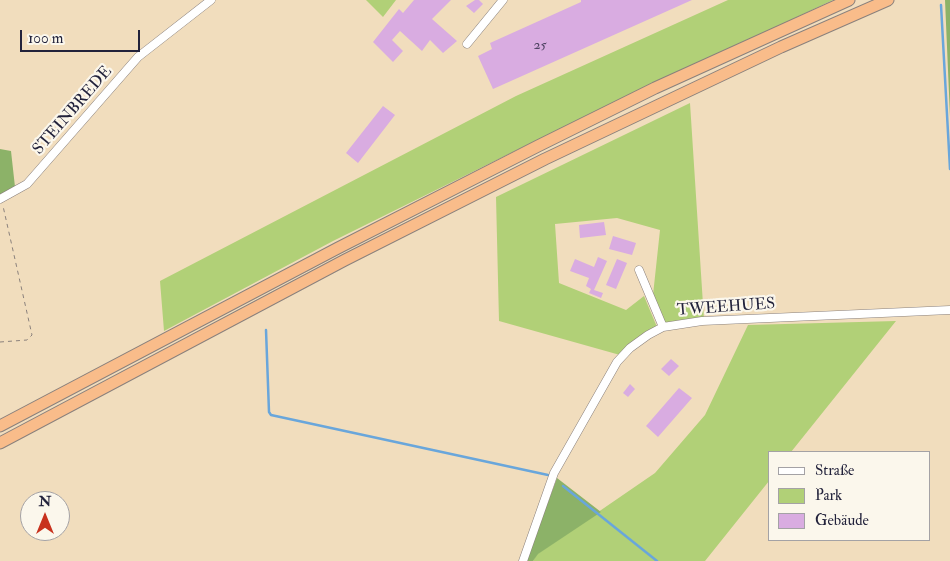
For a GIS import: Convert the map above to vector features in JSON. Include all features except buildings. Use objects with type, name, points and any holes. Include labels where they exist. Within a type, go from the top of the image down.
[{"type":"highway","points":[[0,426],[338,248],[538,146],[672,80],[849,0]]},
{"type":"highway","points":[[0,443],[345,260],[545,159],[781,47],[888,0]]},
{"type":"street","name":"STEINBREDE","points":[[0,199],[27,184],[138,57],[211,0]]},
{"type":"street","points":[[468,44],[503,0]]},
{"type":"street","points":[[639,270],[664,327]]},
{"type":"street","name":"TWEEHUES","points":[[523,561],[554,473],[617,362],[640,340],[664,327],[702,322],[950,310]]},
{"type":"path","points":[[0,199],[32,334],[27,340],[0,342]]},
{"type":"green space","points":[[366,0],[396,0],[383,17]]},
{"type":"green space","points":[[728,0],[833,0],[535,141],[333,241],[164,331],[160,281],[516,96]]},
{"type":"green space","points":[[945,0],[950,0],[950,117]]},
{"type":"green space","points":[[690,103],[704,320],[666,323],[663,321],[653,295],[660,230],[617,218],[555,224],[559,283],[626,310],[644,296],[657,327],[620,355],[499,321],[496,197]]},
{"type":"green space","points":[[0,149],[11,151],[15,187],[0,195]]},
{"type":"green space","points":[[896,321],[792,451],[768,451],[768,482],[705,561],[533,561],[537,554],[655,473],[705,415],[748,325]]},
{"type":"green space","points":[[557,478],[601,512],[538,554],[533,561],[526,561]]},
{"type":"waterway","points":[[941,5],[950,169]]},
{"type":"waterway","points":[[266,330],[269,412],[271,415],[548,475]]},
{"type":"waterway","points":[[563,486],[657,561]]}]
